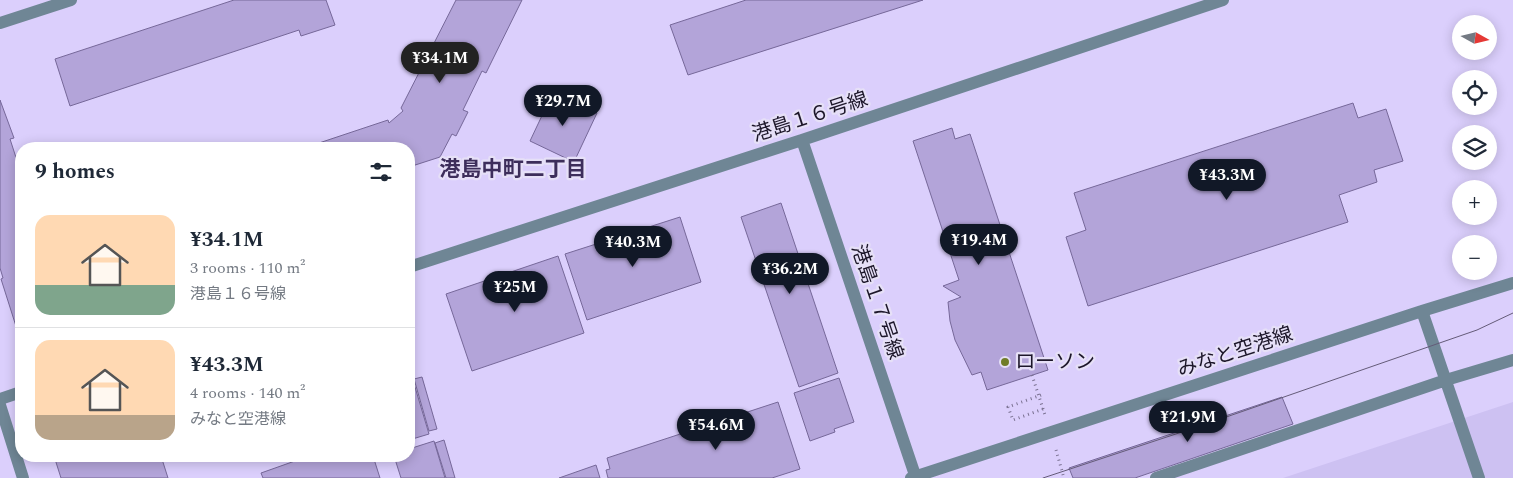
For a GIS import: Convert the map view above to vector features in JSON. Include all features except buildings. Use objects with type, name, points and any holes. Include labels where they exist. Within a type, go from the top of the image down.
[{"type":"street","points":[[0,23],[71,0]]},
{"type":"street","name":"港島１６号線","points":[[415,265],[802,140],[1223,0]]},
{"type":"street","name":"港島１７号線","points":[[802,140],[914,478]]},
{"type":"street","name":"みなと空港線","points":[[914,478],[1422,311],[1513,283]]},
{"type":"street","points":[[1422,311],[1479,478]]},
{"type":"street","points":[[1156,478],[1446,380],[1513,360]]},
{"type":"street","points":[[0,399],[15,394]]},
{"type":"street","points":[[0,405],[15,453]]},
{"type":"street","points":[[18,462],[23,478]]},
{"type":"path","points":[[1043,409],[1013,420],[1008,407],[1044,394]]},
{"type":"shaded area","points":[[1513,402],[1513,478],[1283,478]]},
{"type":"tram line","points":[[1043,478],[1209,423],[1477,330],[1513,313]]},
{"type":"place","name":"ローソン","points":[[1005,362]]},
{"type":"district","name":"港島中町二丁目","points":[[513,170]]}]
